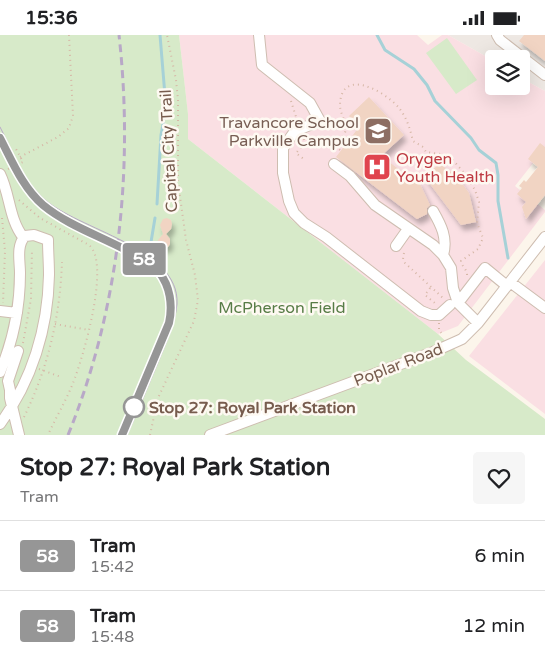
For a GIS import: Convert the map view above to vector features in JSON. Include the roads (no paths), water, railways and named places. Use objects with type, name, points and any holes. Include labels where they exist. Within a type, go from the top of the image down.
[{"type":"street","points":[[259,35],[262,65],[310,103],[320,121],[295,131],[284,148],[282,162],[285,182],[289,201],[296,216],[421,311],[431,315],[439,315],[454,304],[485,268],[545,309]]},
{"type":"street","points":[[497,35],[500,40],[545,75]]},
{"type":"street","points":[[334,164],[350,176],[375,205],[433,245],[444,255],[451,268],[454,304],[478,323]]},
{"type":"street","points":[[3,172],[15,225],[24,237]]},
{"type":"street","points":[[433,211],[445,237],[446,247],[444,255]]},
{"type":"street","points":[[397,244],[408,229]]},
{"type":"street","points":[[0,423],[25,386],[43,325],[49,276],[48,240],[34,235],[28,234],[24,237],[20,247],[17,313],[12,336],[1,367]]},
{"type":"street","name":"Poplar Road","points":[[210,435],[462,339],[478,323],[545,237]]},
{"type":"street","points":[[1,311],[17,313]]},
{"type":"street","points":[[20,349],[8,381],[12,407],[20,435]]},
{"type":"waterway","points":[[157,204],[161,135],[166,108],[160,35]]},
{"type":"waterway","points":[[377,35],[385,50],[414,69],[427,85],[435,101],[471,138],[479,150],[496,163],[498,201],[508,258]]},
{"type":"waterway","points":[[149,254],[155,218]]},
{"type":"tram line","points":[[0,127],[24,174],[43,198],[79,220],[145,254],[162,268],[173,284],[177,304],[172,327],[127,435]]},
{"type":"tram line","name":"58","points":[[0,138],[26,186],[36,199],[57,214],[145,260],[153,266],[166,285],[171,308],[169,323],[122,435]]},
{"type":"railway","points":[[68,435],[100,339],[111,289],[118,238],[125,136],[119,35]]},
{"type":"place","name":"Travancore School Parkville Campus","points":[[378,131]]},
{"type":"place","name":"Orygen Youth Health","points":[[377,167]]},
{"type":"place","name":"Stop 27: Royal Park Station","points":[[134,407]]},
{"type":"park label","name":"McPherson Field","points":[[282,307]]}]
